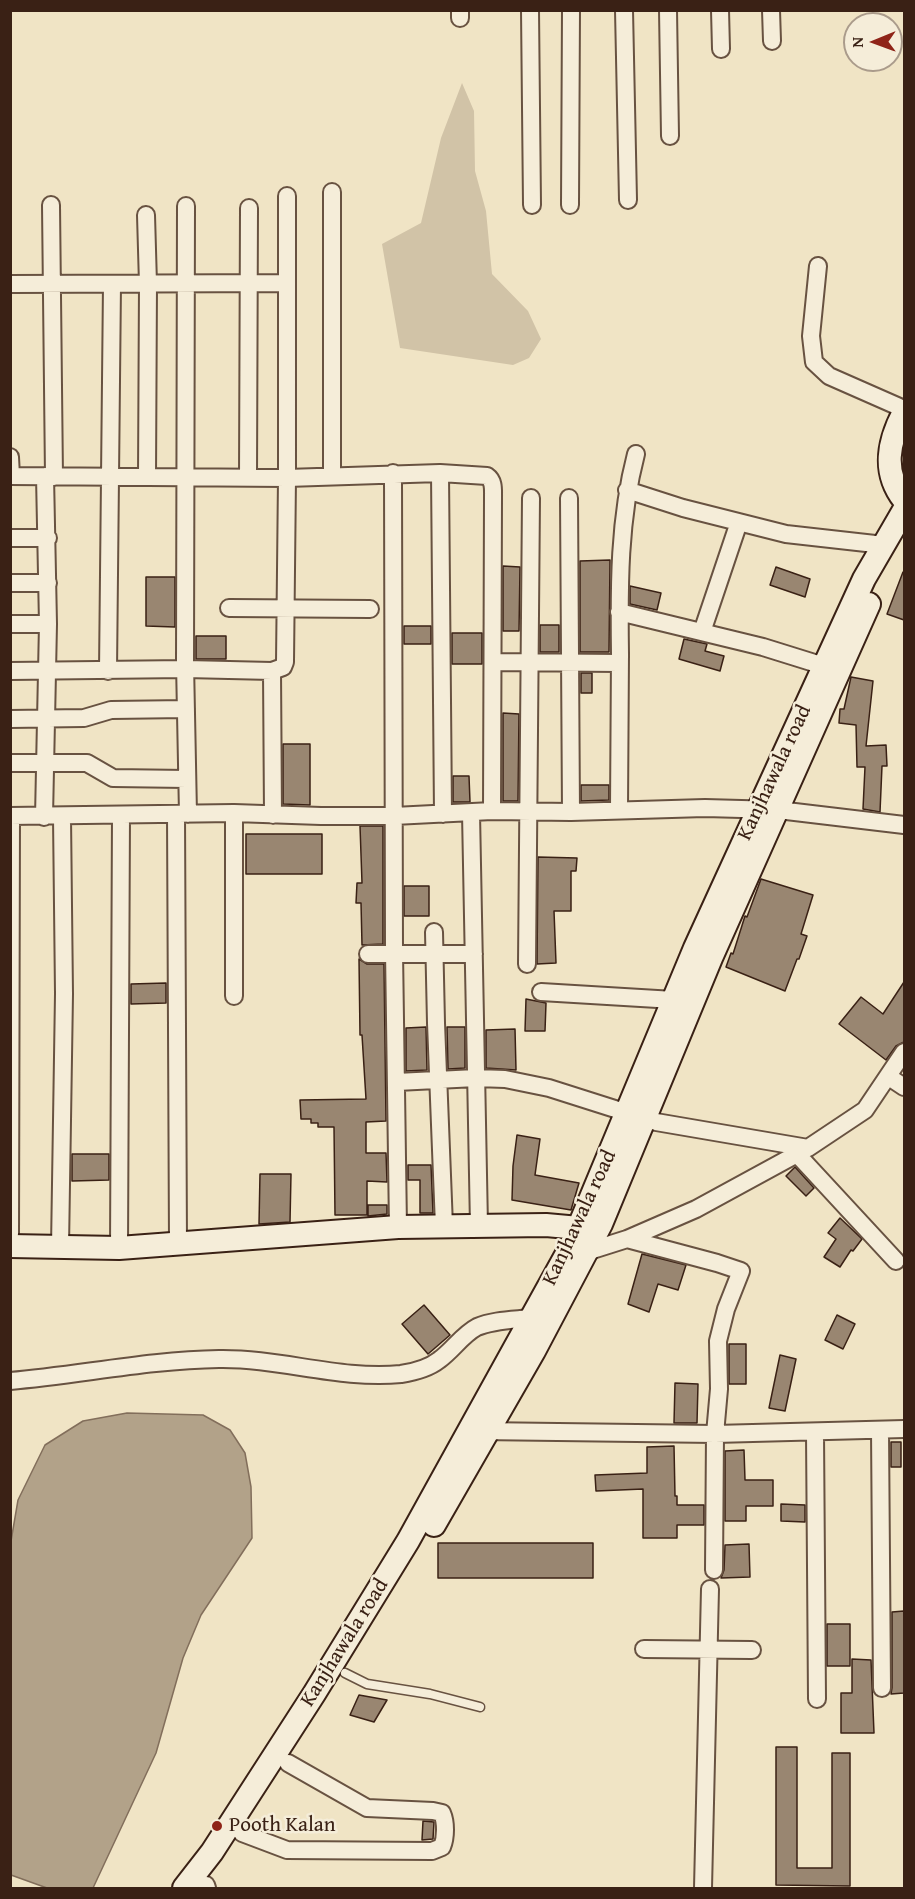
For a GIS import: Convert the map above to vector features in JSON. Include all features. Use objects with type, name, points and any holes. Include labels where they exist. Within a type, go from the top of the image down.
[{"type":"main road","points":[[904,411],[892,440],[890,456],[892,483],[904,500]]},
{"type":"main road","name":"Kanjhawala road","points":[[184,1888],[212,1852],[314,1694],[478,1430],[601,1224],[674,1000],[695,948],[768,810],[877,586],[904,510]]},
{"type":"main road","name":"Kanjhawala road","points":[[206,1887],[288,1763],[421,1549],[531,1318],[636,1116],[711,958],[824,666],[864,579],[894,542]]},
{"type":"main road","points":[[10,1246],[119,1248],[399,1227],[561,1225],[579,1228]]},
{"type":"street","points":[[530,10],[532,205]]},
{"type":"street","points":[[570,205],[571,10]]},
{"type":"street","points":[[624,10],[628,200]]},
{"type":"street","points":[[668,10],[670,136]]},
{"type":"street","points":[[720,10],[721,49]]},
{"type":"street","points":[[771,10],[772,41]]},
{"type":"street","points":[[332,192],[332,476]]},
{"type":"street","points":[[10,671],[186,669],[272,672],[283,667],[286,608],[287,196]]},
{"type":"street","points":[[44,817],[52,284],[51,205]]},
{"type":"street","points":[[178,1244],[182,814],[187,779],[186,206]]},
{"type":"street","points":[[248,477],[249,208]]},
{"type":"street","points":[[146,215],[147,477]]},
{"type":"street","points":[[818,266],[811,336],[814,362],[829,376],[904,411]]},
{"type":"street","points":[[10,284],[287,283]]},
{"type":"street","points":[[108,671],[112,284]]},
{"type":"street","points":[[619,809],[623,513],[636,454]]},
{"type":"street","points":[[10,457],[11,476],[287,478],[393,473],[487,476],[493,485],[492,811]]},
{"type":"street","points":[[393,473],[394,954],[399,1227]]},
{"type":"street","points":[[440,473],[443,814]]},
{"type":"street","points":[[627,490],[683,508],[786,534],[894,542]]},
{"type":"street","points":[[526,964],[531,498]]},
{"type":"street","points":[[569,498],[571,812]]},
{"type":"street","points":[[702,632],[739,522]]},
{"type":"street","points":[[10,538],[48,538]]},
{"type":"street","points":[[10,583],[48,583]]},
{"type":"street","points":[[229,608],[370,609]]},
{"type":"street","points":[[620,612],[763,647],[824,666]]},
{"type":"street","points":[[10,624],[48,624]]},
{"type":"street","points":[[493,662],[620,663]]},
{"type":"street","points":[[272,672],[273,814]]},
{"type":"street","points":[[10,719],[84,718],[111,710],[127,709],[186,709]]},
{"type":"street","points":[[10,763],[87,763],[113,778],[187,779]]},
{"type":"street","points":[[10,1234],[11,816],[234,813],[394,816],[492,811],[768,810],[904,825]]},
{"type":"street","points":[[234,813],[234,996]]},
{"type":"street","points":[[471,813],[479,1226]]},
{"type":"street","points":[[119,1248],[121,815]]},
{"type":"street","points":[[60,1247],[64,994],[62,817]]},
{"type":"street","points":[[434,932],[444,1226]]},
{"type":"street","points":[[368,954],[474,954]]},
{"type":"street","points":[[541,992],[674,1000]]},
{"type":"street","points":[[586,1252],[627,1239],[696,1209],[803,1151],[865,1110],[904,1052]]},
{"type":"street","points":[[889,1077],[904,1087]]},
{"type":"street","points":[[397,1082],[476,1078],[505,1079],[541,1086],[636,1116],[803,1151],[896,1261]]},
{"type":"street","points":[[627,1239],[717,1263],[741,1272],[719,1330],[719,1389],[715,1434],[714,1570]]},
{"type":"street","points":[[10,1381],[156,1363],[219,1359],[245,1360],[362,1375],[403,1374],[420,1370],[439,1361],[474,1329],[485,1324],[531,1318]]},
{"type":"street","points":[[478,1430],[715,1434],[904,1429]]},
{"type":"street","points":[[880,1430],[882,1688]]},
{"type":"street","points":[[815,1433],[817,1700]]},
{"type":"street","points":[[703,1888],[710,1589]]},
{"type":"street","points":[[644,1649],[752,1650]]},
{"type":"street","points":[[242,1833],[287,1850],[432,1851],[442,1846],[445,1821],[442,1813],[367,1808],[288,1763]]},
{"type":"lane","points":[[345,1673],[367,1684],[430,1694],[480,1707]]},
{"type":"shaded area","points":[[462,83],[474,111],[475,171],[486,211],[492,274],[528,311],[541,339],[529,358],[513,365],[400,348],[382,244],[421,223],[441,138]]},
{"type":"shaded area","points":[[127,1413],[203,1415],[230,1430],[245,1453],[251,1487],[252,1538],[201,1615],[183,1658],[156,1753],[93,1888],[47,1888],[11,1875],[11,1541],[18,1500],[45,1445],[83,1421]]},
{"type":"building","points":[[610,560],[609,652],[580,652],[580,561]]},
{"type":"building","points":[[503,566],[520,567],[519,631],[503,631]]},
{"type":"building","points":[[776,567],[810,579],[805,597],[770,585]]},
{"type":"building","points":[[904,572],[904,620],[887,614]]},
{"type":"building","points":[[146,577],[175,577],[175,627],[146,626]]},
{"type":"building","points":[[630,586],[661,593],[657,610],[630,604]]},
{"type":"building","points":[[540,625],[559,625],[559,652],[540,652]]},
{"type":"building","points":[[404,626],[431,626],[431,644],[404,644]]},
{"type":"building","points":[[452,633],[482,633],[482,664],[452,664]]},
{"type":"building","points":[[196,636],[226,636],[226,659],[196,659]]},
{"type":"building","points":[[684,639],[707,644],[705,651],[724,656],[720,671],[679,659]]},
{"type":"building","points":[[581,673],[592,673],[592,693],[581,693]]},
{"type":"building","points":[[851,677],[873,681],[866,746],[886,745],[887,766],[882,766],[880,812],[863,809],[865,767],[857,767],[856,725],[839,723],[840,709],[844,709]]},
{"type":"building","points":[[503,713],[519,714],[518,801],[503,801]]},
{"type":"building","points":[[283,744],[310,744],[310,805],[283,804]]},
{"type":"building","points":[[453,776],[469,776],[470,802],[453,802]]},
{"type":"building","points":[[581,785],[609,785],[609,800],[581,801]]},
{"type":"building","points":[[360,826],[383,826],[383,944],[362,945],[361,903],[356,903],[357,883],[362,883]]},
{"type":"building","points":[[246,834],[322,834],[322,874],[246,874]]},
{"type":"building","points":[[538,857],[577,858],[576,871],[571,871],[571,911],[554,911],[556,963],[537,964]]},
{"type":"building","points":[[761,879],[813,895],[801,934],[807,936],[785,991],[726,967]]},
{"type":"building","points":[[404,886],[429,886],[429,916],[404,916]]},
{"type":"building","points":[[359,959],[367,964],[384,964],[386,1121],[366,1122],[366,1153],[386,1153],[387,1182],[367,1181],[367,1215],[335,1215],[334,1127],[318,1127],[318,1123],[311,1123],[311,1119],[301,1119],[300,1100],[366,1099],[362,1035],[360,1035]]},
{"type":"building","points":[[904,982],[904,1042],[896,1046],[886,1060],[839,1024],[861,997],[883,1014]]},
{"type":"building","points":[[166,983],[166,1003],[131,1004],[131,984]]},
{"type":"building","points":[[526,999],[546,1003],[545,1031],[525,1031]]},
{"type":"building","points":[[426,1027],[427,1070],[406,1071],[406,1028]]},
{"type":"building","points":[[447,1027],[465,1027],[465,1068],[448,1069]]},
{"type":"building","points":[[515,1029],[516,1070],[486,1068],[486,1030]]},
{"type":"building","points":[[517,1135],[540,1139],[535,1175],[579,1183],[571,1210],[512,1200]]},
{"type":"building","points":[[72,1154],[109,1154],[109,1180],[72,1181]]},
{"type":"building","points":[[408,1165],[431,1165],[433,1213],[420,1213],[420,1180],[408,1180]]},
{"type":"building","points":[[795,1167],[814,1188],[806,1196],[786,1176]]},
{"type":"building","points":[[260,1174],[291,1174],[290,1222],[259,1224]]},
{"type":"building","points":[[368,1205],[387,1205],[387,1214],[368,1216]]},
{"type":"building","points":[[840,1218],[862,1239],[853,1251],[851,1250],[840,1267],[824,1257],[836,1239],[828,1233]]},
{"type":"building","points":[[642,1254],[686,1265],[678,1290],[658,1284],[649,1312],[628,1304]]},
{"type":"building","points":[[424,1305],[450,1335],[428,1354],[402,1324]]},
{"type":"building","points":[[837,1315],[855,1324],[843,1349],[825,1340]]},
{"type":"building","points":[[729,1344],[746,1344],[746,1384],[729,1384]]},
{"type":"building","points":[[780,1355],[796,1359],[785,1411],[769,1408]]},
{"type":"building","points":[[675,1383],[698,1384],[697,1423],[674,1423]]},
{"type":"building","points":[[891,1442],[901,1442],[901,1467],[891,1467]]},
{"type":"building","points":[[674,1446],[677,1505],[704,1505],[704,1525],[677,1525],[677,1538],[643,1538],[643,1489],[596,1491],[595,1475],[647,1473],[647,1447]]},
{"type":"building","points":[[744,1450],[745,1480],[773,1480],[773,1506],[746,1506],[746,1521],[725,1521],[725,1451]]},
{"type":"building","points":[[781,1504],[805,1505],[805,1522],[781,1521]]},
{"type":"building","points":[[438,1543],[593,1543],[593,1578],[438,1578]]},
{"type":"building","points":[[749,1544],[750,1577],[721,1578],[724,1570],[725,1545]]},
{"type":"building","points":[[904,1611],[904,1693],[891,1694],[892,1612]]},
{"type":"building","points":[[827,1624],[850,1624],[850,1666],[827,1666]]},
{"type":"building","points":[[852,1659],[871,1660],[874,1733],[841,1733],[841,1693],[852,1693]]},
{"type":"building","points":[[359,1695],[387,1700],[374,1722],[350,1715]]},
{"type":"building","points":[[776,1747],[797,1747],[797,1868],[832,1868],[832,1753],[850,1753],[850,1886],[776,1885]]},
{"type":"building","points":[[423,1821],[434,1822],[433,1839],[422,1840]]},
{"type":"place","name":"Pooth Kalan","points":[[217,1826]]}]
